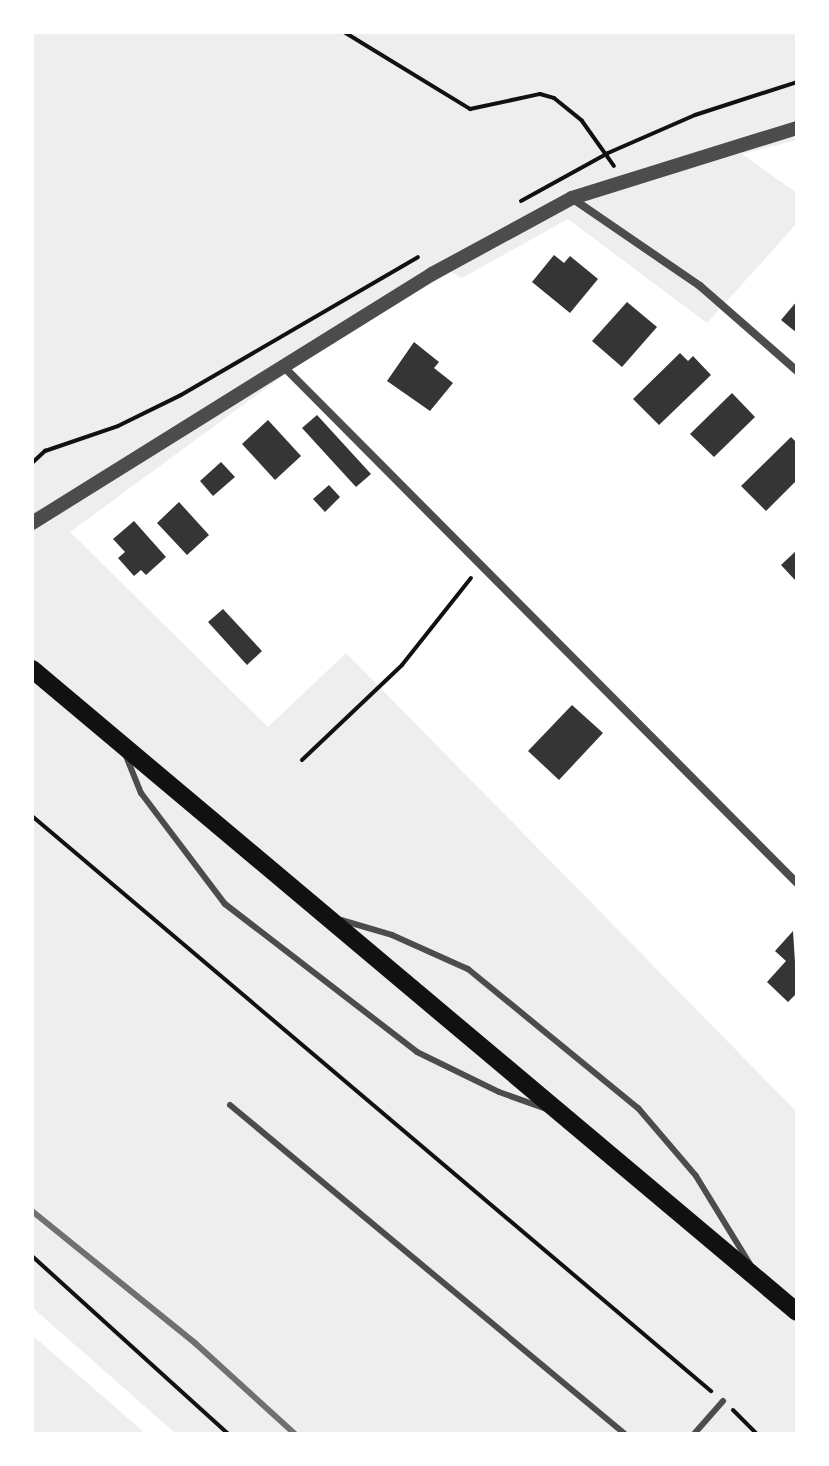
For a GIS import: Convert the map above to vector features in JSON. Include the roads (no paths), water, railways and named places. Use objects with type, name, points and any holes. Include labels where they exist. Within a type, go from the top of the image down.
[{"type":"main road","points":[[32,669],[797,1312]]},
{"type":"street","points":[[32,523],[432,274],[572,198],[621,179],[797,128]]},
{"type":"street","points":[[572,198],[700,286],[797,371]]},
{"type":"street","points":[[282,365],[797,883]]},
{"type":"lane","points":[[120,741],[141,793],[225,904],[417,1052],[499,1092],[566,1115]]},
{"type":"lane","points":[[325,916],[392,935],[468,969],[638,1108],[696,1176],[758,1277]]},
{"type":"lane","points":[[230,1105],[625,1434]]},
{"type":"lane","points":[[694,1434],[723,1401]]},
{"type":"railway","points":[[32,1211],[195,1343],[295,1434]]}]
